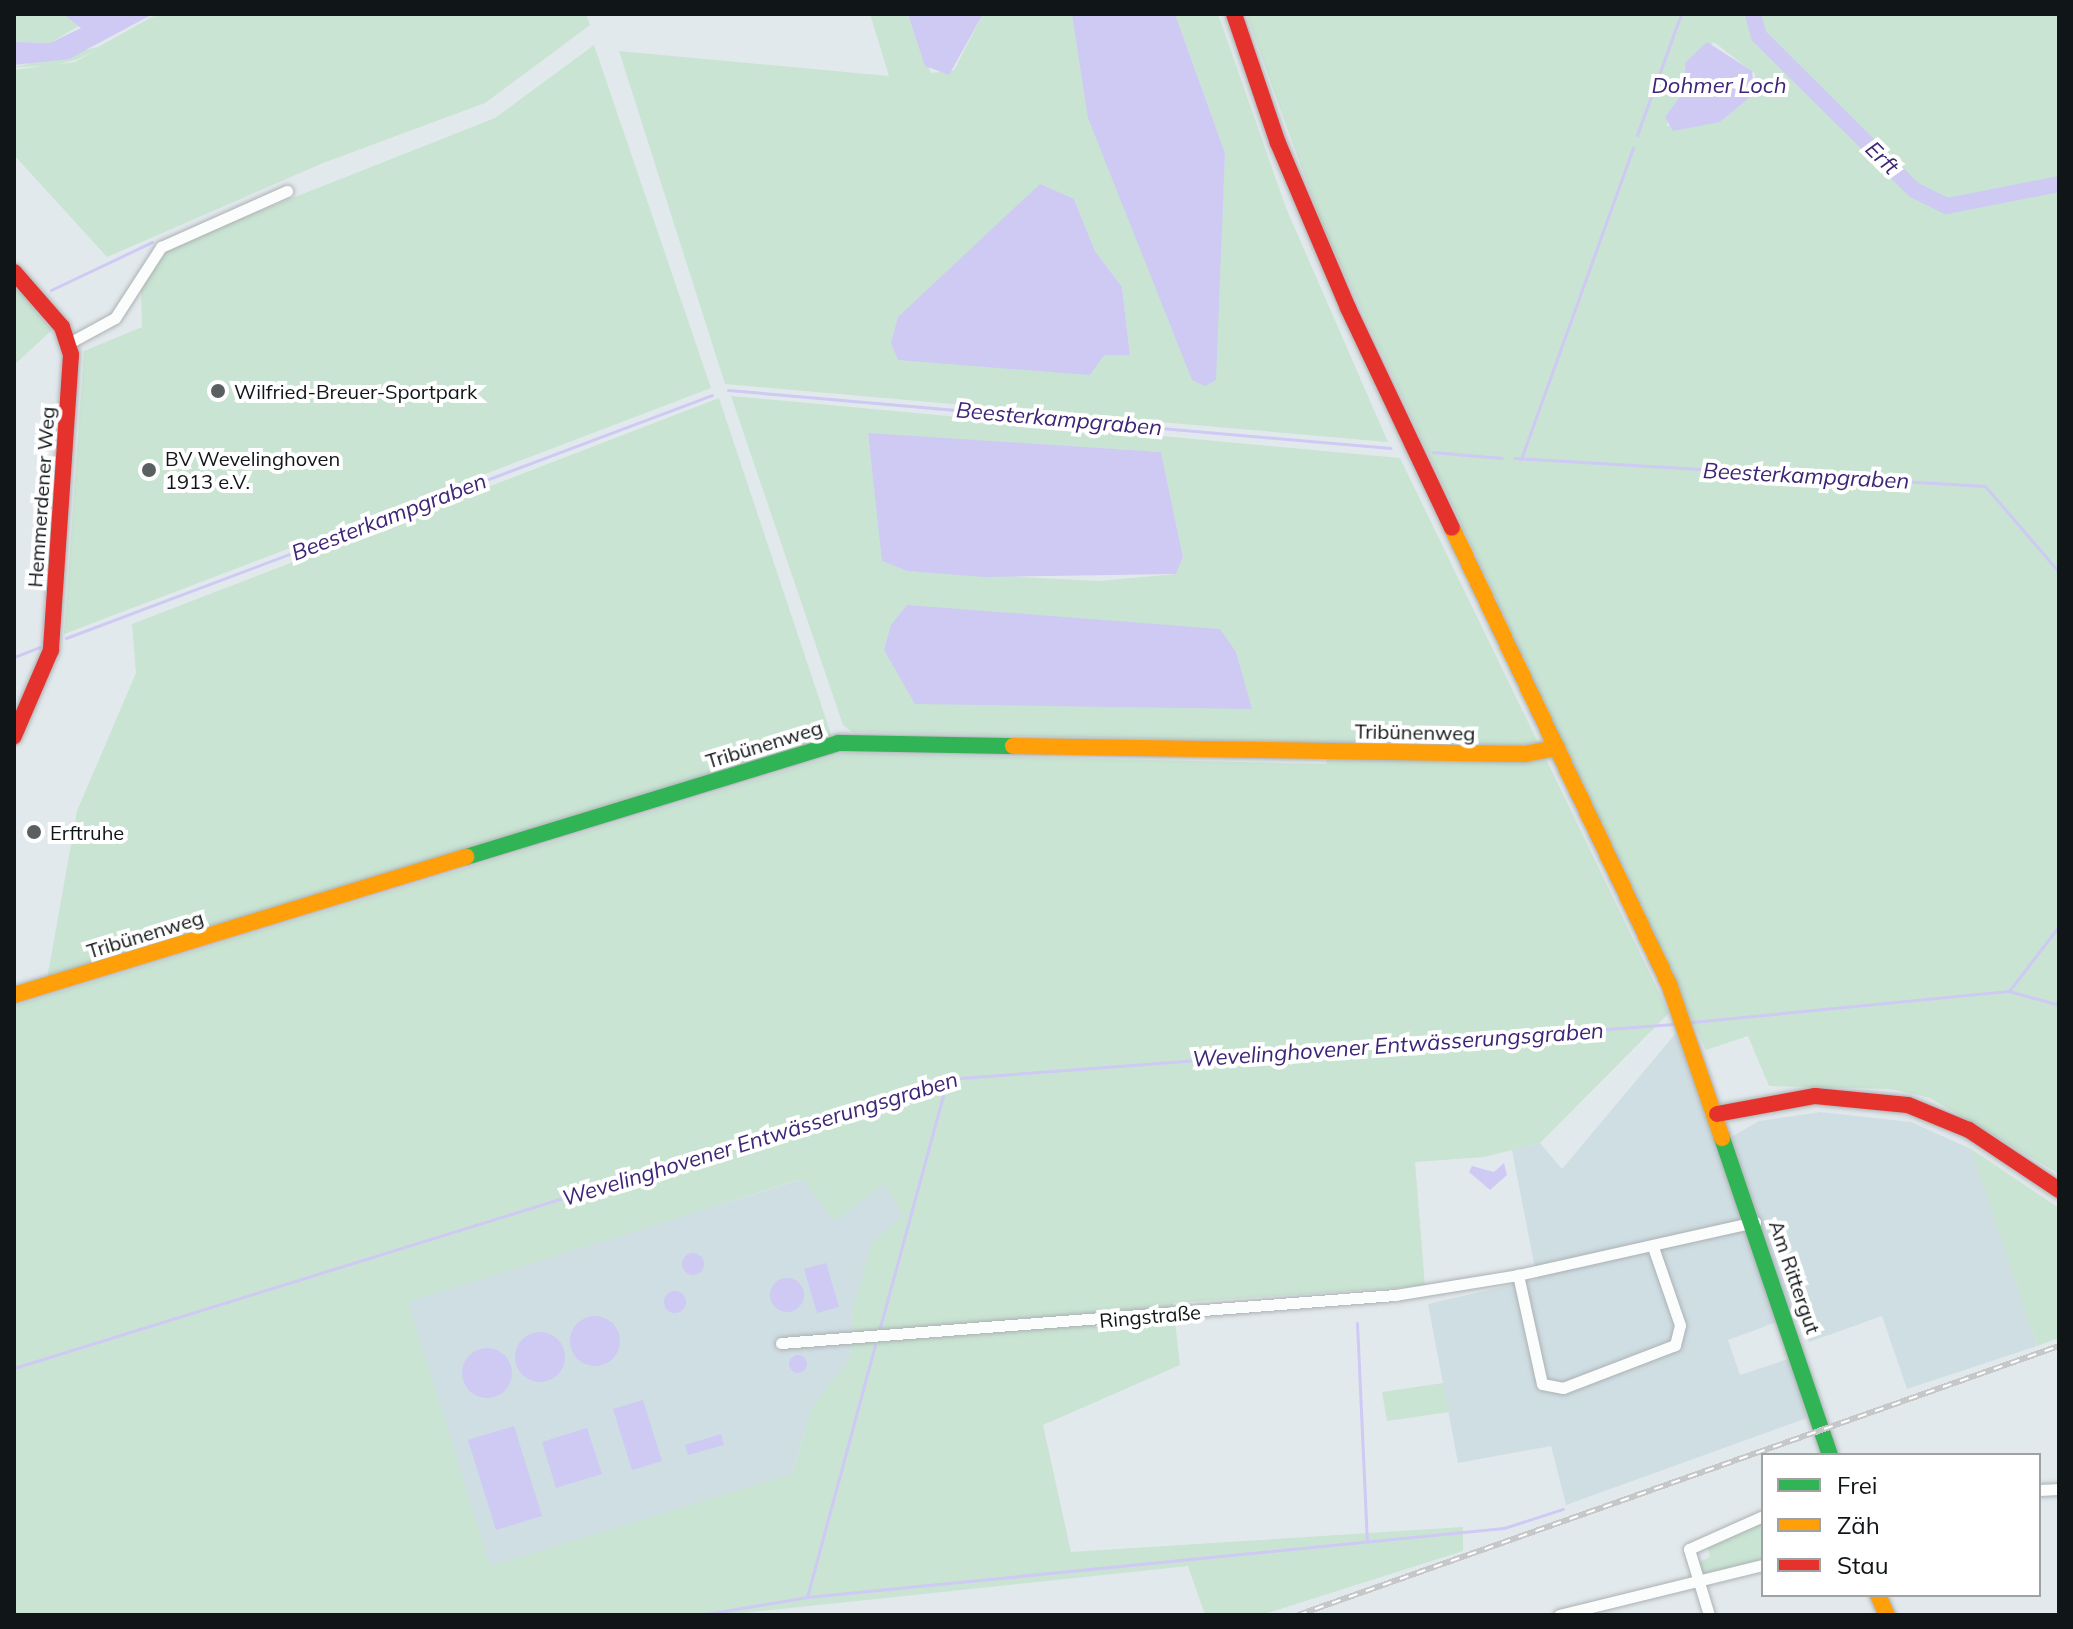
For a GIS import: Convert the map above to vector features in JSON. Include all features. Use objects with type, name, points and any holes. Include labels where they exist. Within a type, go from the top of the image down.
[{"type":"street","name":"Am Rittergut","points":[[1234,14],[1312,228],[1664,972],[1756,1222],[1829,1453]]},
{"type":"street","points":[[14,272],[69,343],[115,318],[161,247],[287,191]]},
{"type":"street","name":"Hemmerdener Weg","points":[[14,736],[51,650],[69,343]]},
{"type":"street","name":"Tribünenweg","points":[[14,995],[838,743],[1525,754],[1557,748]]},
{"type":"street","points":[[1717,1114],[1815,1096],[1908,1105],[1969,1130],[2059,1190]]},
{"type":"street","name":"Ringstraße","points":[[781,1343],[1380,1296],[1518,1275],[1756,1222]]},
{"type":"street","points":[[1518,1275],[1534,1372],[1558,1389],[1678,1342],[1680,1325],[1653,1247]]},
{"type":"street","points":[[1709,1615],[1702,1580],[1689,1549],[1761,1517]]},
{"type":"street","points":[[1559,1615],[1761,1565]]},
{"type":"shaded area","points":[[1676,1033],[1717,1145],[1759,1121],[1820,1112],[1911,1122],[1971,1149],[2037,1346],[1907,1389],[1882,1316],[1809,1342],[1801,1316],[1777,1322],[1728,1340],[1740,1375],[1791,1358],[1807,1418],[1566,1505],[1551,1446],[1458,1463],[1428,1304],[1537,1279],[1512,1150],[1540,1143],[1562,1169]]},
{"type":"shaded area","points":[[803,1179],[884,1184],[904,1216],[853,1309],[850,1358],[811,1409],[792,1474],[489,1567],[407,1301]]},
{"type":"green space","points":[[14,14],[63,14],[82,24],[50,43],[14,42]]},
{"type":"green space","points":[[157,14],[140,28],[78,59],[52,66],[14,67],[98,47]]},
{"type":"green space","points":[[160,14],[586,14],[590,25],[485,103],[323,163],[107,257],[14,155],[14,70],[75,62]]},
{"type":"green space","points":[[870,14],[908,14],[931,73],[954,70],[983,14],[1072,14],[1192,380],[1221,236],[1225,153],[1175,14],[1218,14],[1286,208],[1388,442],[725,384],[619,51],[889,76]],"holes":[[[1074,199],[1095,251],[1122,287],[1130,355],[1104,355]]]},
{"type":"green space","points":[[1246,14],[2059,14],[2059,1174],[1930,1098],[1891,1089],[1769,1086],[1748,1036],[1706,1050],[1323,227]],"holes":[[[1714,42],[1755,74],[1754,94],[1720,122],[1666,126],[1686,85],[1684,67]]]},
{"type":"green space","points":[[594,45],[711,388],[64,634],[84,351],[142,327],[141,286],[161,250],[495,118]]},
{"type":"green space","points":[[14,285],[52,330],[14,365]]},
{"type":"green space","points":[[731,396],[1400,458],[1669,1013],[1540,1143],[1484,1157],[1415,1162],[1425,1286],[1173,1303],[1180,1365],[1043,1425],[1071,1552],[1463,1527],[1463,1551],[1261,1615],[1205,1615],[1188,1566],[724,1615],[14,1615],[14,1006],[844,753],[1327,764],[1324,743],[852,732],[843,725]],"holes":[[[868,434],[1161,452],[1183,557],[1176,574],[1099,581],[907,571],[883,561]],[[802,1179],[835,1221],[884,1184],[904,1216],[872,1242],[853,1309],[850,1358],[811,1409],[792,1474],[490,1566],[408,1302]]]},
{"type":"green space","points":[[719,398],[832,737],[47,979],[77,811],[136,673],[132,624]]},
{"type":"green space","points":[[1971,1149],[2059,1208],[2059,1338],[2037,1346]]},
{"type":"green space","points":[[1443,1383],[1449,1412],[1387,1421],[1382,1392]]},
{"type":"green space","points":[[1761,1520],[1761,1560],[1703,1574],[1698,1563],[1710,1557],[1707,1544]]},
{"type":"water","points":[[63,14],[153,14],[69,59],[14,65],[14,42],[50,43],[81,28]]},
{"type":"water","points":[[908,14],[983,14],[949,75],[925,66]]},
{"type":"water","points":[[1072,14],[1175,14],[1225,153],[1216,380],[1205,386],[1192,380],[1088,118]]},
{"type":"water","name":"Dohmer Loch","points":[[1707,42],[1752,71],[1754,94],[1720,122],[1673,131],[1665,117],[1684,91],[1685,63]]},
{"type":"water","points":[[1040,184],[1074,199],[1095,251],[1122,287],[1130,355],[1104,355],[1090,375],[898,360],[891,343],[898,317]]},
{"type":"water","points":[[868,433],[1161,452],[1183,557],[1176,574],[984,577],[907,571],[882,561]]},
{"type":"water","points":[[907,605],[1220,629],[1236,652],[1252,709],[915,704],[884,650],[891,625]]},
{"type":"water","points":[[1504,1163],[1507,1175],[1490,1190],[1469,1172],[1472,1166],[1494,1172]]},
{"type":"water","points":[[693,1253],[701,1256],[704,1264],[701,1272],[693,1275],[685,1272],[682,1264],[685,1256]]},
{"type":"water","points":[[826,1263],[839,1307],[817,1313],[804,1269]]},
{"type":"water","points":[[787,1278],[799,1283],[804,1295],[799,1307],[787,1312],[775,1307],[770,1295],[775,1283]]},
{"type":"water","points":[[675,1291],[683,1294],[686,1302],[683,1310],[675,1313],[667,1310],[664,1302],[667,1294]]},
{"type":"water","points":[[595,1316],[613,1323],[620,1341],[613,1359],[595,1366],[577,1359],[570,1341],[577,1323]]},
{"type":"water","points":[[540,1332],[558,1339],[565,1357],[558,1375],[540,1382],[522,1375],[515,1357],[522,1339]]},
{"type":"water","points":[[487,1348],[505,1355],[512,1373],[505,1391],[487,1398],[469,1391],[462,1373],[469,1355]]},
{"type":"water","points":[[798,1355],[807,1364],[798,1373],[789,1364]]},
{"type":"water","points":[[643,1400],[662,1461],[632,1470],[613,1409]]},
{"type":"water","points":[[514,1426],[542,1516],[496,1530],[468,1440]]},
{"type":"water","points":[[587,1428],[602,1474],[556,1488],[542,1442]]},
{"type":"water","points":[[721,1434],[724,1445],[688,1455],[685,1445]]},
{"type":"waterway","points":[[1637,135],[1681,14]]},
{"type":"waterway","name":"Erft","points":[[1753,14],[1759,36],[1914,190],[1947,206],[2059,184]]},
{"type":"waterway","points":[[1521,459],[1633,148]]},
{"type":"waterway","points":[[51,290],[152,242]]},
{"type":"waterway","name":"Beesterkampgraben","points":[[728,390],[1390,448]]},
{"type":"waterway","name":"Beesterkampgraben","points":[[66,638],[712,395]]},
{"type":"waterway","name":"Beesterkampgraben","points":[[1433,452],[1502,458]]},
{"type":"waterway","name":"Beesterkampgraben","points":[[1514,458],[1985,486],[2059,572]]},
{"type":"waterway","name":"Beesterkampgraben","points":[[14,657],[40,647]]},
{"type":"waterway","name":"Wevelinghovener Entwässerungsgraben","points":[[1692,1022],[2009,991],[2059,926]]},
{"type":"waterway","points":[[2009,991],[2059,1005]]},
{"type":"waterway","name":"Wevelinghovener Entwässerungsgraben","points":[[14,1368],[947,1079],[1674,1024]]},
{"type":"waterway","name":"Wevelinghovener Entwässerungsgraben","points":[[945,1087],[947,1079]]},
{"type":"waterway","points":[[879,1331],[943,1096]]},
{"type":"waterway","points":[[1357,1323],[1367,1540]]},
{"type":"waterway","points":[[700,1615],[807,1597],[875,1345]]},
{"type":"waterway","points":[[807,1597],[1504,1528],[1563,1509]]},
{"type":"railway","points":[[1298,1615],[2059,1346]]},
{"type":"traffic: fast","points":[[466,857],[838,743],[1013,746]]},
{"type":"traffic: fast","points":[[1722,1138],[1829,1453]]},
{"type":"traffic: slow","points":[[1452,528],[1669,984],[1722,1138]]},
{"type":"traffic: slow","points":[[1013,746],[1525,754],[1557,748]]},
{"type":"traffic: slow","points":[[14,995],[466,857]]},
{"type":"traffic: slow","points":[[1879,1597],[1887,1615]]},
{"type":"traffic: jam","points":[[1234,14],[1278,143],[1348,308],[1452,528]]},
{"type":"traffic: jam","points":[[14,272],[62,327],[71,355],[51,650],[14,736]]},
{"type":"traffic: jam","points":[[1717,1114],[1815,1096],[1908,1105],[1969,1130],[2059,1190]]},
{"type":"place","name":"Wilfried-Breuer-Sportpark","points":[[218,391]]},
{"type":"place","name":"BV Wevelinghoven 1913 e.V.","points":[[149,470]]},
{"type":"place","name":"Erftruhe","points":[[34,832]]}]
